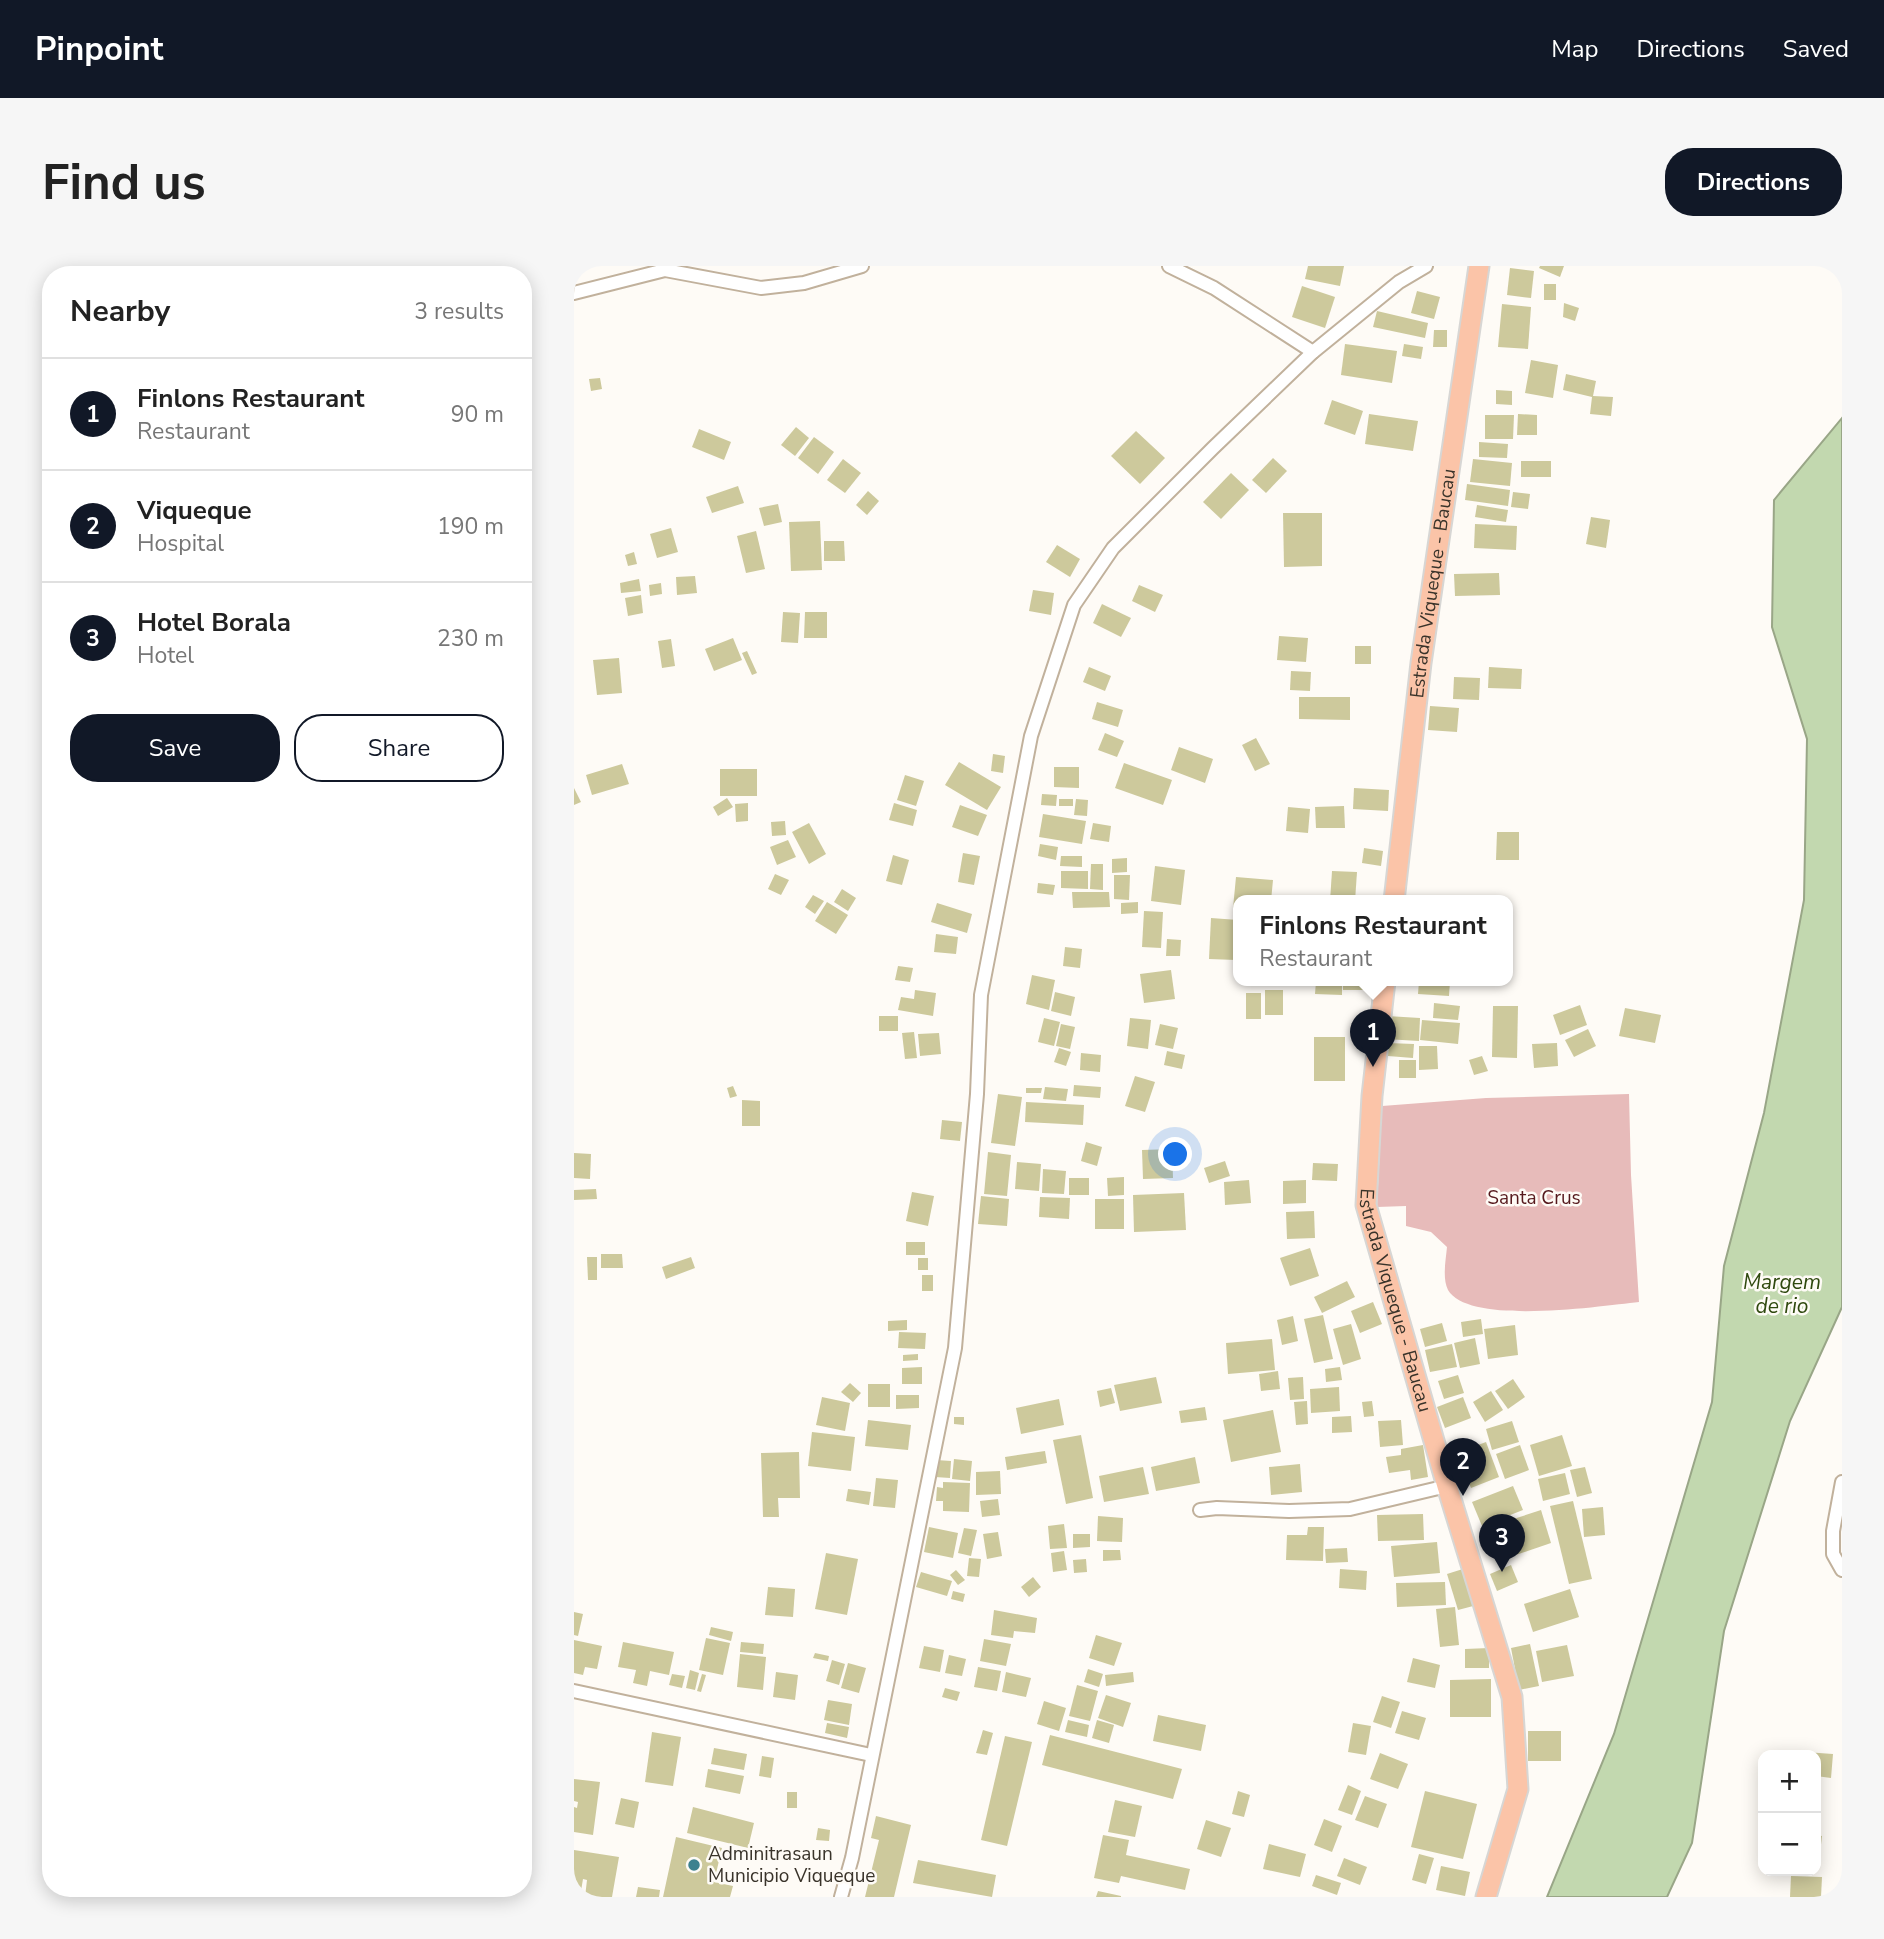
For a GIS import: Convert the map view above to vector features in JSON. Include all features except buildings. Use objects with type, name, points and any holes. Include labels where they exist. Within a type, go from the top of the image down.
[{"type":"main road","name":"Estrada Viqueque - Baucau","points":[[1395,895],[1421,663],[1479,266]]},
{"type":"main road","name":"Estrada Viqueque - Baucau","points":[[1384,986],[1371,1096],[1366,1205],[1511,1697],[1518,1789],[1486,1897]]},
{"type":"street","points":[[574,293],[665,270],[761,288],[804,283],[862,266]]},
{"type":"street","points":[[1169,266],[1214,288],[1313,352]]},
{"type":"street","points":[[841,1897],[852,1858],[955,1348],[977,1094],[981,995],[1031,736],[1074,605],[1113,548],[1313,352],[1399,282],[1426,266]]},
{"type":"street","points":[[1842,1482],[1833,1531],[1833,1554],[1842,1570]]},
{"type":"street","points":[[1200,1510],[1350,1509],[1447,1486]]},
{"type":"street","points":[[574,1691],[871,1755]]},
{"type":"green space","name":"Santa Crus","points":[[1629,1094],[1639,1302],[1508,1311],[1481,1308],[1461,1301],[1446,1285],[1447,1247],[1431,1232],[1406,1226],[1406,1206],[1377,1207],[1382,1106],[1486,1098]]},
{"type":"water","name":"Margem de rio","points":[[1842,418],[1842,1307],[1790,1421],[1724,1631],[1692,1843],[1667,1897],[1547,1897],[1614,1734],[1712,1402],[1724,1266],[1764,1113],[1804,900],[1807,739],[1772,627],[1774,500]]},
{"type":"place","name":"Finlons Restaurant","points":[[1373,1067]]},
{"type":"place","name":"Viqueque","points":[[1463,1496]]},
{"type":"place","name":"Hotel Borala","points":[[1502,1572]]},
{"type":"place","name":"Adminitrasaun Municipio Viqueque","points":[[694,1865]]}]
